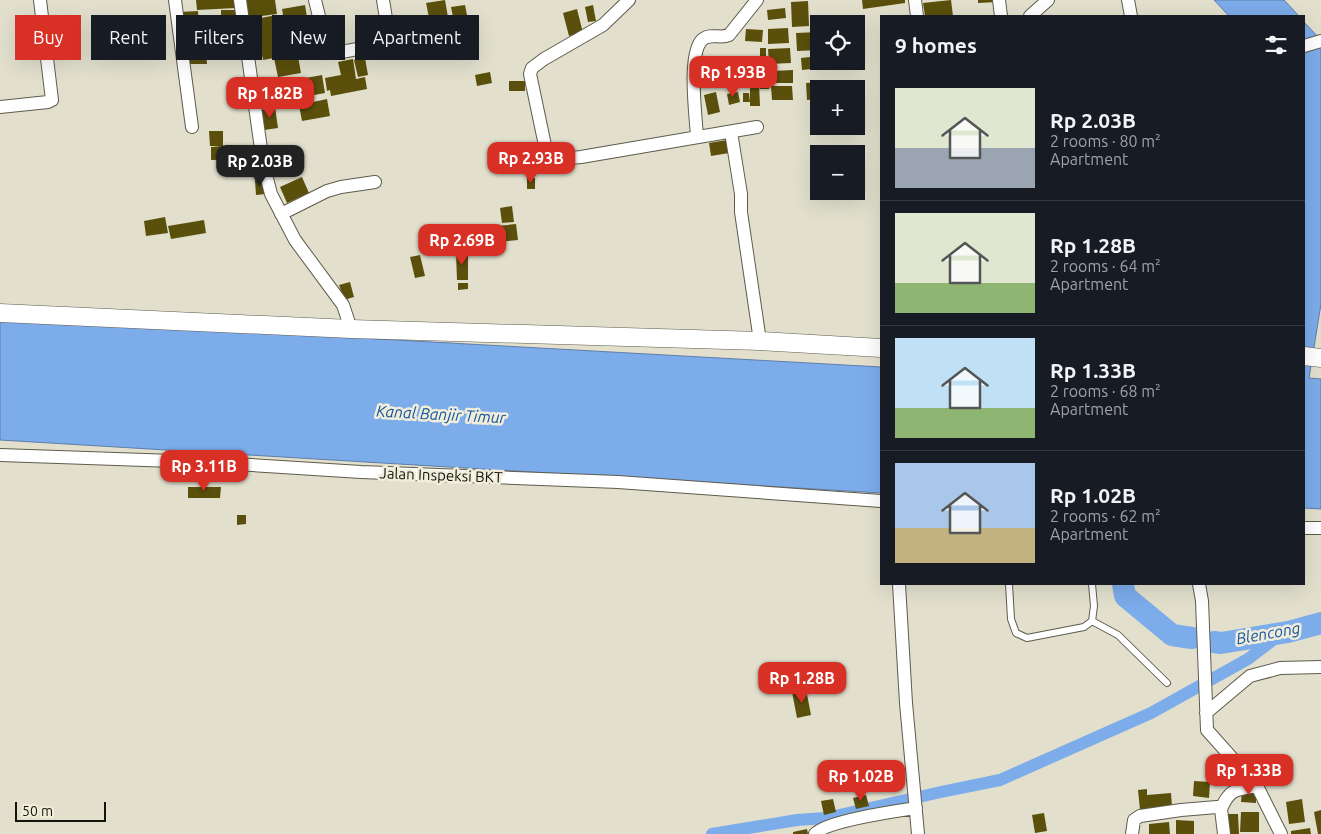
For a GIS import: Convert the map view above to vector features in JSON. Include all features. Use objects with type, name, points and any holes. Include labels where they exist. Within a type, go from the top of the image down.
[{"type":"street","points":[[0,107],[52,100],[40,0]]},
{"type":"street","points":[[174,0],[192,127]]},
{"type":"street","points":[[240,0],[264,163],[271,194],[295,240],[343,305],[351,329]]},
{"type":"street","points":[[315,0],[328,53],[336,54],[355,50]]},
{"type":"street","points":[[383,0],[385,15]]},
{"type":"street","points":[[629,0],[603,25],[532,68],[530,74],[547,154],[560,159],[581,157],[757,127]]},
{"type":"street","points":[[698,137],[694,97],[694,66],[699,43],[704,37],[729,35],[757,0]]},
{"type":"street","points":[[915,0],[917,15]]},
{"type":"street","points":[[999,0],[1001,15]]},
{"type":"street","points":[[1031,15],[1048,0]]},
{"type":"street","points":[[1128,0],[1130,15]]},
{"type":"street","points":[[1305,46],[1321,41]]},
{"type":"street","points":[[731,132],[760,342]]},
{"type":"street","points":[[280,214],[327,191],[375,182]]},
{"type":"street","points":[[0,312],[351,329],[760,342],[880,348]]},
{"type":"street","points":[[1305,356],[1321,358]]},
{"type":"street","name":"Jalan Inspeksi BKT","points":[[0,455],[203,462],[361,472],[618,482],[880,501]]},
{"type":"street","points":[[1305,528],[1321,528]]},
{"type":"street","points":[[898,585],[906,703],[918,834]]},
{"type":"street","points":[[1199,585],[1202,601],[1207,730],[1257,786],[1281,834]]},
{"type":"street","points":[[1206,713],[1250,676],[1280,668],[1321,668]]},
{"type":"street","points":[[1224,834],[1221,810],[1229,794],[1257,786]]},
{"type":"street","points":[[814,834],[822,828],[916,805]]},
{"type":"street","points":[[1132,834],[1134,820],[1140,816],[1217,807],[1221,810]]},
{"type":"lane","points":[[1009,585],[1012,619],[1016,632],[1027,638],[1084,627],[1092,621],[1094,606],[1092,585]]},
{"type":"lane","points":[[1092,621],[1118,635],[1167,682]]},
{"type":"water","points":[[1214,0],[1284,0],[1298,15],[1228,15]]},
{"type":"water","points":[[1305,23],[1321,40],[1321,304],[1309,378],[1321,379],[1321,509],[1305,508]]},
{"type":"water","name":"Kanal Banjir Timur","points":[[0,318],[880,367],[880,493],[0,440]]},
{"type":"building","points":[[196,0],[236,0],[236,8],[197,10]]},
{"type":"building","points":[[245,0],[275,0],[277,14],[262,16],[247,15]]},
{"type":"building","points":[[445,0],[448,15],[428,15],[426,3]]},
{"type":"building","points":[[862,0],[905,0],[905,3],[863,9]]},
{"type":"building","points":[[951,0],[953,15],[925,15],[923,3]]},
{"type":"building","points":[[978,0],[997,0],[997,2],[978,3]]},
{"type":"building","points":[[808,1],[809,26],[792,27],[791,2]]},
{"type":"building","points":[[305,5],[307,15],[283,15],[282,9]]},
{"type":"building","points":[[465,5],[467,15],[453,15],[451,7]]},
{"type":"building","points":[[593,5],[596,21],[588,22],[585,7]]},
{"type":"building","points":[[785,8],[786,18],[768,20],[767,10]]},
{"type":"building","points":[[577,9],[583,33],[569,36],[563,13]]},
{"type":"building","points":[[221,10],[240,10],[240,15],[221,15]]},
{"type":"building","points":[[198,11],[198,15],[180,15],[180,12]]},
{"type":"building","points":[[272,16],[272,58],[263,60],[262,55],[262,18]]},
{"type":"building","points":[[788,28],[789,43],[768,44],[768,29]]},
{"type":"building","points":[[746,29],[763,30],[762,42],[745,41]]},
{"type":"building","points":[[810,32],[810,50],[797,51],[796,33]]},
{"type":"building","points":[[760,48],[766,48],[766,63],[760,63]]},
{"type":"building","points":[[790,48],[791,63],[769,64],[768,49]]},
{"type":"building","points":[[810,57],[810,69],[802,70],[801,58]]},
{"type":"building","points":[[353,59],[356,79],[365,77],[367,89],[331,96],[330,90],[327,91],[325,78],[341,75],[338,62]]},
{"type":"building","points":[[188,60],[207,60],[207,64],[188,64]]},
{"type":"building","points":[[274,60],[299,60],[301,73],[278,77]]},
{"type":"building","points":[[354,60],[365,60],[368,75],[358,77]]},
{"type":"building","points":[[793,70],[793,83],[772,83],[772,71]]},
{"type":"building","points":[[490,72],[492,83],[477,86],[475,75]]},
{"type":"building","points":[[761,72],[770,72],[769,89],[760,89]]},
{"type":"building","points":[[322,75],[325,93],[298,98],[295,80]]},
{"type":"building","points":[[509,81],[525,81],[525,91],[509,91]]},
{"type":"building","points":[[750,83],[759,83],[760,106],[750,106]]},
{"type":"building","points":[[806,83],[810,83],[810,100],[807,100]]},
{"type":"building","points":[[771,86],[792,86],[793,100],[772,100]]},
{"type":"building","points":[[716,92],[720,112],[708,115],[704,95]]},
{"type":"building","points":[[738,92],[740,102],[729,105],[727,94]]},
{"type":"building","points":[[743,93],[749,93],[750,102],[743,102]]},
{"type":"building","points":[[327,99],[330,116],[302,121],[299,105]]},
{"type":"building","points":[[275,107],[278,128],[264,130],[261,110]]},
{"type":"building","points":[[209,131],[223,131],[223,146],[210,146]]},
{"type":"building","points":[[727,140],[729,153],[711,156],[709,143]]},
{"type":"building","points":[[222,146],[223,157],[223,146],[258,146],[258,159],[211,160],[211,147]]},
{"type":"building","points":[[539,157],[541,168],[524,171],[522,160]]},
{"type":"building","points":[[302,177],[309,193],[287,203],[280,187]]},
{"type":"building","points":[[527,178],[535,178],[535,189],[527,189]]},
{"type":"building","points":[[264,179],[266,194],[256,195],[255,180]]},
{"type":"building","points":[[512,206],[514,222],[502,223],[500,208]]},
{"type":"building","points":[[165,217],[168,233],[146,236],[144,221]]},
{"type":"building","points":[[204,220],[206,233],[171,239],[168,226]]},
{"type":"building","points":[[516,224],[518,240],[499,242],[497,226]]},
{"type":"building","points":[[479,230],[480,246],[457,248],[456,232]]},
{"type":"building","points":[[456,253],[468,253],[468,280],[457,280]]},
{"type":"building","points":[[420,255],[425,276],[415,278],[410,257]]},
{"type":"building","points":[[350,282],[354,297],[344,300],[339,285]]},
{"type":"building","points":[[458,283],[468,283],[468,289],[458,290]]},
{"type":"building","points":[[188,487],[221,487],[220,498],[188,498]]},
{"type":"building","points":[[237,515],[246,515],[246,524],[237,525]]},
{"type":"building","points":[[806,689],[811,715],[797,718],[792,692]]},
{"type":"building","points":[[1194,781],[1210,782],[1209,798],[1193,796]]},
{"type":"building","points":[[1147,789],[1147,795],[1171,793],[1172,807],[1140,810],[1138,790]]},
{"type":"building","points":[[1242,790],[1256,790],[1256,803],[1241,802]]},
{"type":"building","points":[[866,795],[869,806],[856,809],[853,798]]},
{"type":"building","points":[[833,799],[836,812],[824,815],[821,801]]},
{"type":"building","points":[[1302,799],[1305,822],[1289,824],[1286,802]]},
{"type":"building","points":[[1321,810],[1321,834],[1318,834],[1314,812]]},
{"type":"building","points":[[1241,812],[1259,812],[1259,832],[1240,832]]},
{"type":"building","points":[[1044,813],[1047,831],[1035,833],[1032,815]]},
{"type":"building","points":[[1227,814],[1238,814],[1239,834],[1227,834]]},
{"type":"building","points":[[1176,820],[1194,821],[1194,834],[1176,834]]},
{"type":"building","points":[[1169,822],[1170,834],[1149,834],[1149,824]]},
{"type":"building","points":[[1310,828],[1311,834],[1291,834],[1291,831]]},
{"type":"building","points":[[807,829],[808,834],[793,834],[793,832]]},
{"type":"waterway","name":"Blencong","points":[[1123,585],[1125,596],[1172,635],[1192,638]]},
{"type":"waterway","name":"Blencong","points":[[1214,642],[1221,643],[1288,632],[1321,623]]},
{"type":"waterway","points":[[712,834],[797,820],[826,818],[1000,780],[1151,713],[1248,659],[1282,633]]}]
